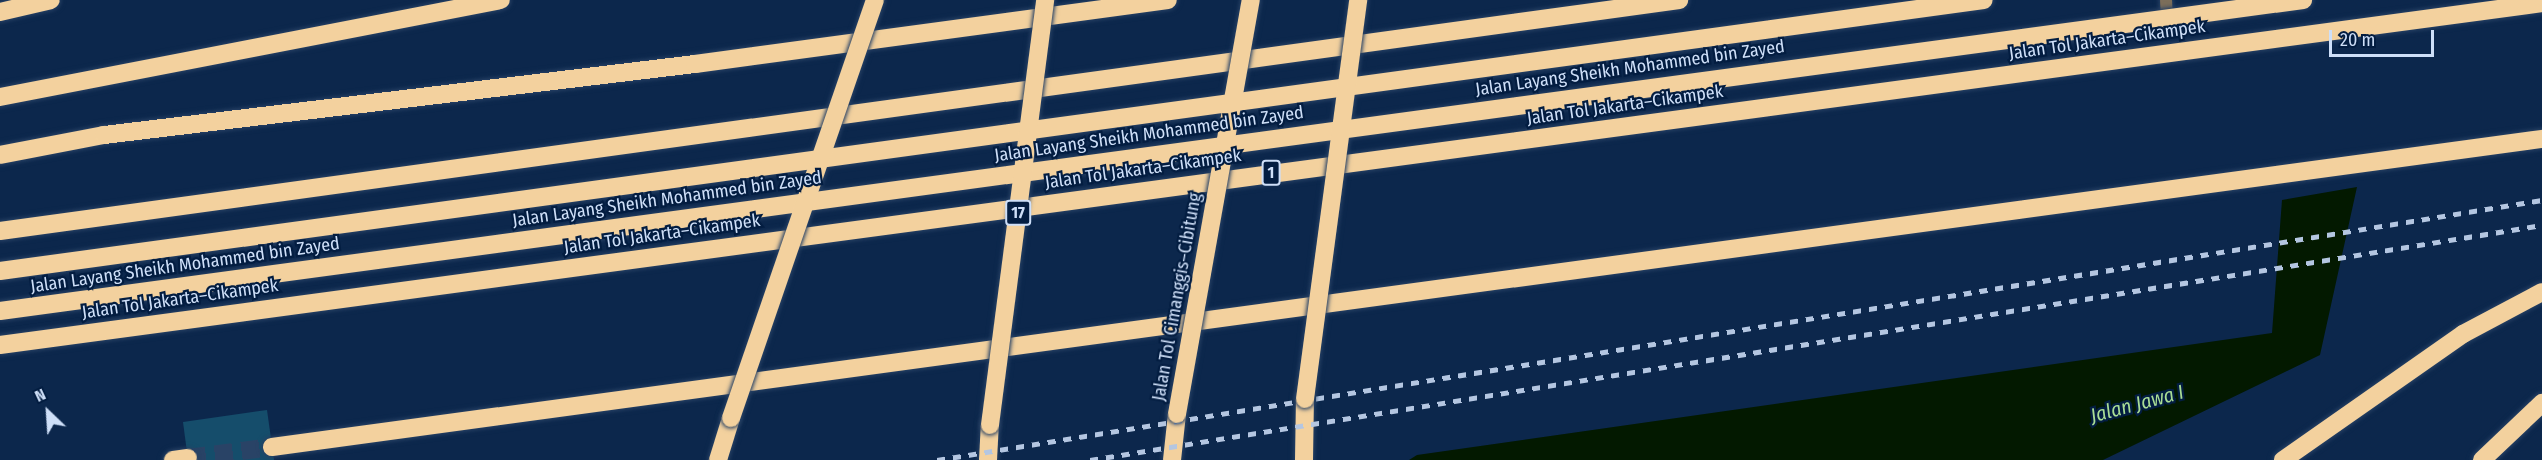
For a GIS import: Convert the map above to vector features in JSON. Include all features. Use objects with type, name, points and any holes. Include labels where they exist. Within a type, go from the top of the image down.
[{"type":"highway","points":[[0,12],[51,0]]},
{"type":"highway","points":[[0,97],[501,0]]},
{"type":"highway","points":[[718,460],[875,0]]},
{"type":"highway","name":"17","points":[[988,460],[990,425],[1045,0]]},
{"type":"highway","points":[[0,155],[104,135],[695,64],[1168,0]]},
{"type":"highway","name":"Jalan Tol Cimanggis–Cibitung","points":[[1172,460],[1177,414],[1251,0]]},
{"type":"highway","points":[[1299,460],[1305,400],[1359,0]]},
{"type":"highway","points":[[0,231],[1679,0]]},
{"type":"highway","name":"Jalan Layang Sheikh Mohammed bin Zayed","points":[[0,271],[1984,0]]},
{"type":"highway","name":"Jalan Layang Sheikh Mohammed bin Zayed","points":[[0,311],[2167,9],[2303,0]]},
{"type":"highway","name":"Jalan Tol Jakarta–Cikampek","points":[[0,345],[2542,3]]},
{"type":"highway","points":[[272,447],[2542,140]]},
{"type":"highway","points":[[2283,460],[2463,334],[2542,292]]},
{"type":"highway","points":[[1304,460],[1305,400]]},
{"type":"highway","points":[[2482,460],[2542,403]]},
{"type":"water","name":"Jalan Jawa I","points":[[2357,187],[2320,355],[2103,460],[1409,460],[1417,455],[2272,333],[2282,200]]},
{"type":"building","points":[[267,410],[274,460],[188,460],[183,422]]},
{"type":"tunnel","points":[[188,458],[272,447]]},
{"type":"railway","points":[[937,460],[2542,200]]},
{"type":"railway","points":[[1090,460],[2542,225]]}]
